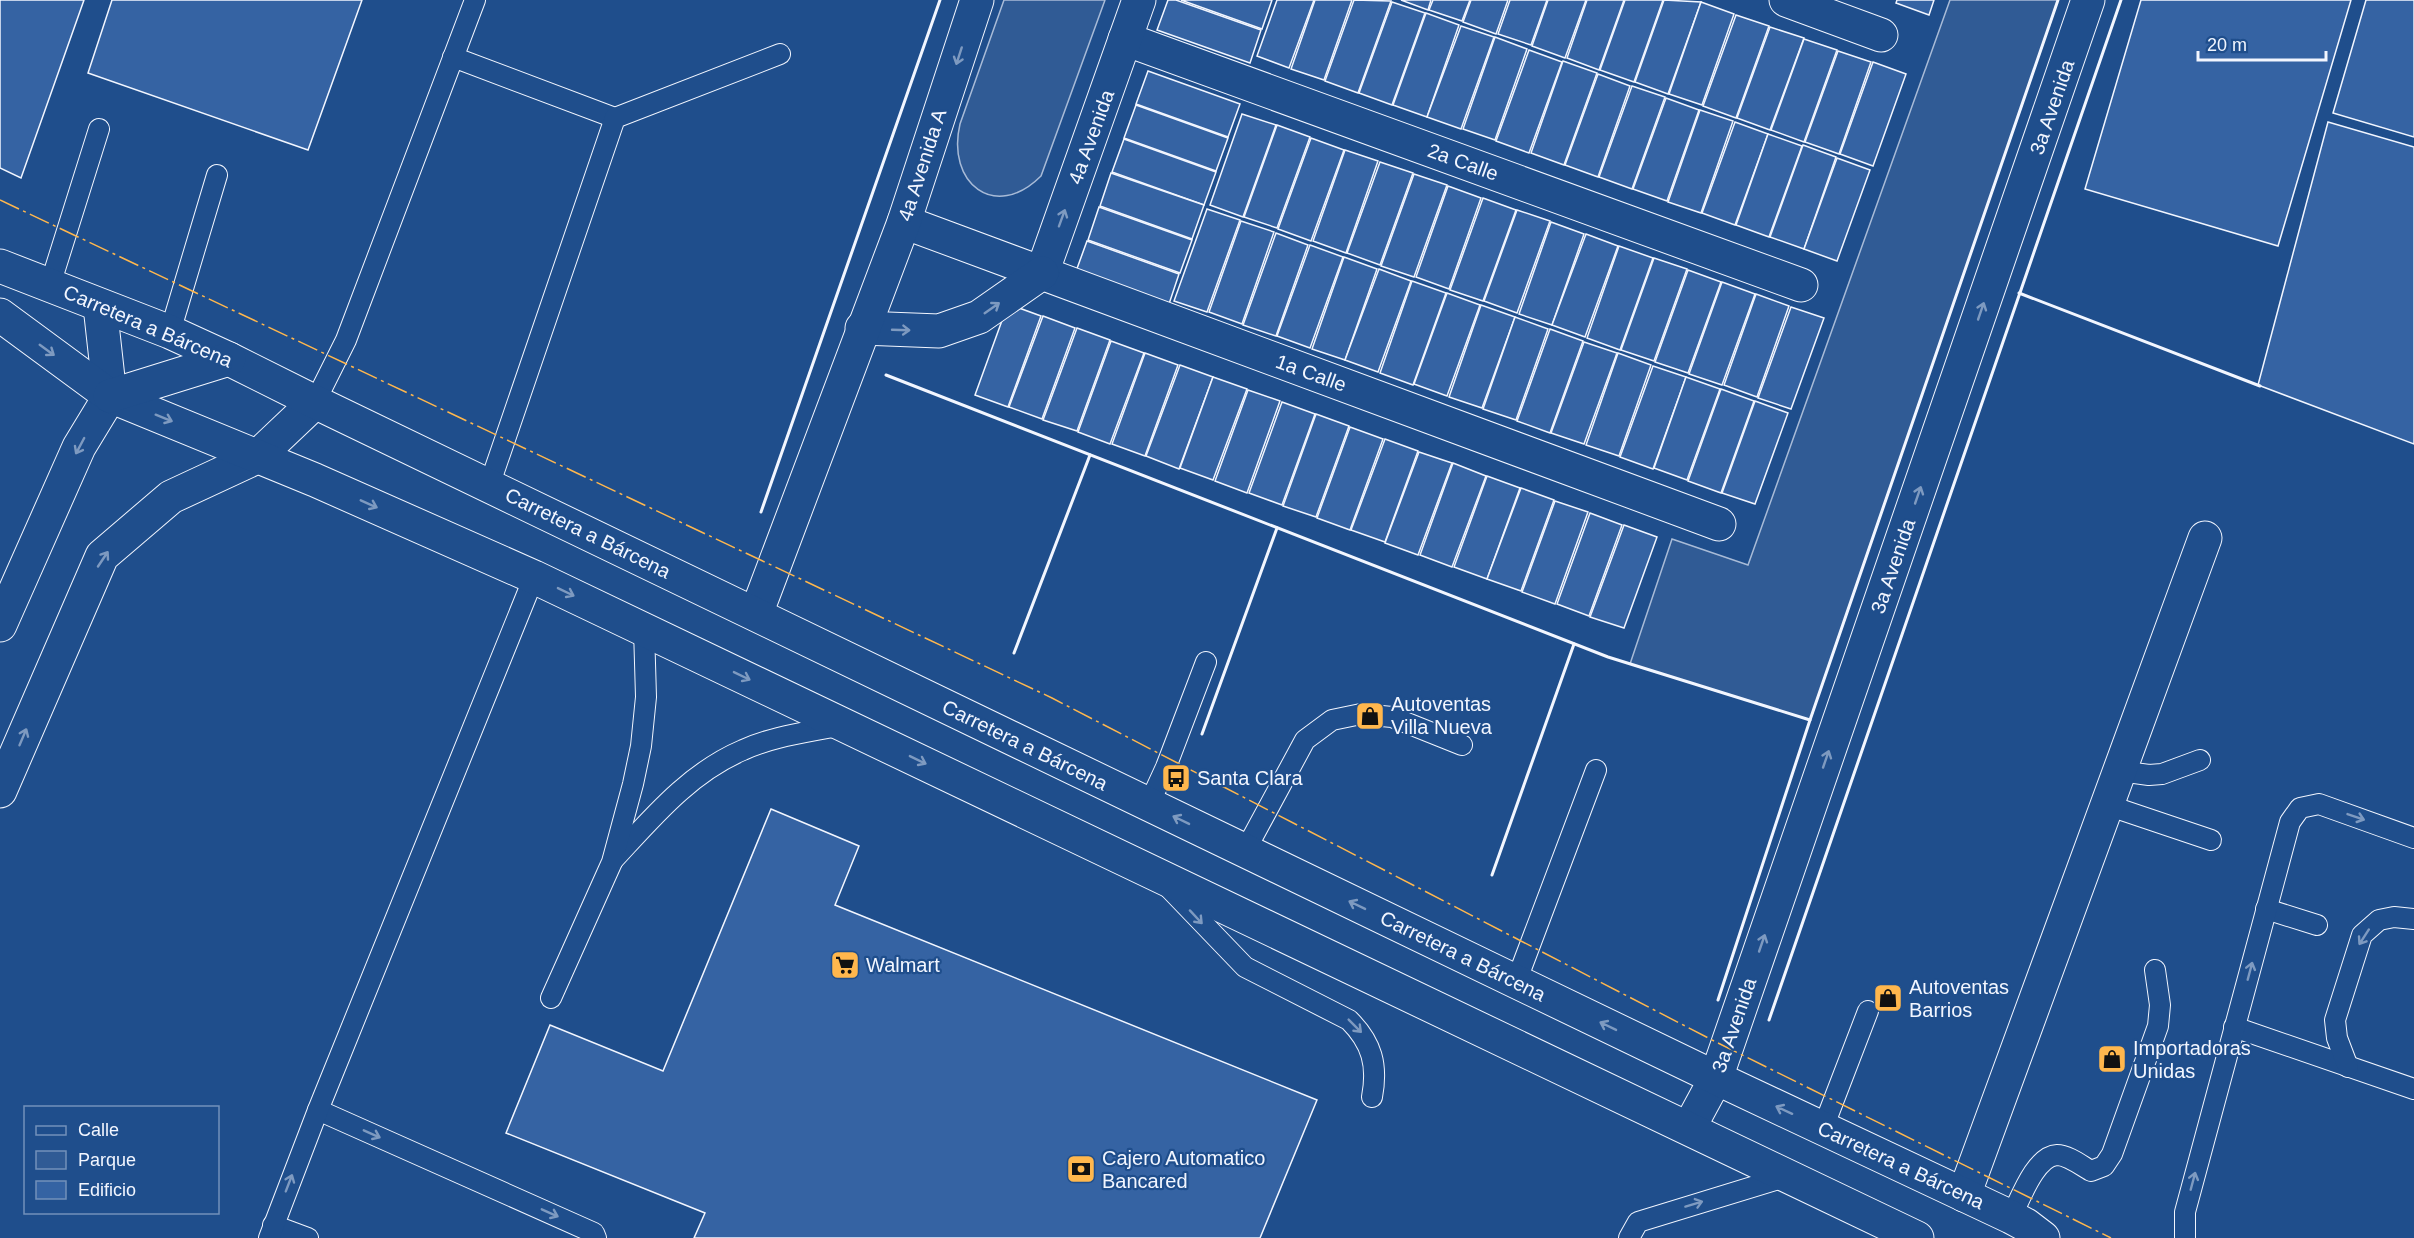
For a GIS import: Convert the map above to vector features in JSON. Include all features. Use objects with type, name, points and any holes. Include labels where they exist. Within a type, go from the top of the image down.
[{"type":"street","name":"4a Avenida A","points":[[756,614],[862,328],[904,222],[977,0]]},
{"type":"street","name":"4a Avenida","points":[[1042,273],[1139,0]]},
{"type":"street","points":[[1786,0],[1881,35]]},
{"type":"street","name":"3a Avenida","points":[[1689,1128],[1716,1078],[2088,0]]},
{"type":"street","name":"2a Calle","points":[[1125,39],[1801,285]]},
{"type":"street","name":"1a Calle","points":[[904,222],[1719,524]]},
{"type":"street","name":"Carretera a Bárcena","points":[[0,266],[170,332],[229,359],[1516,982],[2010,1217],[2026,1225],[2043,1238]]},
{"type":"street","points":[[862,328],[939,331],[979,317],[1042,273]]},
{"type":"street","points":[[0,625],[79,447],[110,396],[100,306]]},
{"type":"street","points":[[0,315],[110,396],[257,456],[534,577],[1917,1238]]},
{"type":"street","points":[[110,396],[229,359]]},
{"type":"street","points":[[0,791],[102,556],[171,497],[257,456],[315,402]]},
{"type":"street","points":[[1964,1195],[2205,538]]},
{"type":"lane","points":[[315,402],[346,340],[475,0]]},
{"type":"lane","points":[[453,57],[615,118],[780,54]]},
{"type":"lane","points":[[489,486],[615,118]]},
{"type":"lane","points":[[50,285],[99,129]]},
{"type":"lane","points":[[170,332],[217,175]]},
{"type":"lane","points":[[308,1238],[271,1232],[318,1110],[534,577]]},
{"type":"lane","points":[[551,998],[612,862],[633,784],[641,746],[646,697],[644,629]]},
{"type":"lane","points":[[1149,804],[1166,767],[1206,662]]},
{"type":"lane","points":[[1245,850],[1305,740],[1332,720],[1361,714],[1392,717],[1462,746]]},
{"type":"lane","points":[[612,862],[673,795],[718,762],[762,743],[843,725]]},
{"type":"lane","points":[[2120,771],[2149,776],[2162,774],[2200,760]]},
{"type":"lane","points":[[1516,982],[1596,770]]},
{"type":"lane","points":[[2185,1238],[2185,1212],[2290,822],[2300,808],[2319,804],[2414,838]]},
{"type":"lane","points":[[2107,805],[2211,840]]},
{"type":"lane","points":[[1156,874],[1245,967],[1349,1020],[1361,1032],[1370,1047],[1375,1063],[1376,1080],[1372,1097]]},
{"type":"lane","points":[[2266,909],[2317,925]]},
{"type":"lane","points":[[2348,1067],[2337,1038],[2335,1020],[2362,935],[2379,920],[2394,917],[2414,919]]},
{"type":"lane","points":[[2010,1217],[2035,1170],[2045,1158],[2058,1155],[2091,1171],[2104,1166],[2112,1154],[2158,1026],[2160,1005],[2155,970]]},
{"type":"lane","points":[[1823,1128],[1868,1011]]},
{"type":"lane","points":[[2234,1027],[2414,1089]]},
{"type":"lane","points":[[318,1110],[594,1233],[596,1238]]},
{"type":"lane","points":[[1629,1238],[1638,1222],[1788,1176]]},
{"type":"green space","points":[[1004,0],[1105,0],[1041,176],[1024,189],[1007,196],[991,195],[978,189],[967,179],[960,163],[958,145],[960,124]]},
{"type":"green space","points":[[1950,0],[2058,0],[1810,720],[1630,664],[1672,539],[1748,565]]},
{"type":"building","points":[[0,0],[84,0],[21,178],[0,168]]},
{"type":"building","points":[[112,0],[362,0],[308,150],[88,73]]},
{"type":"building","points":[[1168,0],[1176,0],[1261,30],[1250,63],[1157,30]]},
{"type":"building","points":[[1181,0],[1272,0],[1262,29]]},
{"type":"building","points":[[1277,0],[1314,0],[1289,68],[1257,56]]},
{"type":"building","points":[[1315,0],[1352,0],[1324,80],[1291,69]]},
{"type":"building","points":[[1354,0],[1391,1],[1358,93],[1325,81]]},
{"type":"building","points":[[1401,0],[1431,0],[1428,10]]},
{"type":"building","points":[[1433,0],[1470,0],[1462,21],[1429,10]]},
{"type":"building","points":[[1471,0],[1508,0],[1496,34],[1463,22]]},
{"type":"building","points":[[1510,0],[1547,0],[1531,45],[1498,34]]},
{"type":"building","points":[[1548,0],[1586,0],[1565,58],[1532,46]]},
{"type":"building","points":[[1587,0],[1624,0],[1599,70],[1567,58]]},
{"type":"building","points":[[1625,0],[1663,0],[1634,82],[1600,70]]},
{"type":"building","points":[[1664,0],[1701,2],[1668,94],[1635,82]]},
{"type":"building","points":[[1897,0],[1934,0],[1929,15],[1896,3]]},
{"type":"building","points":[[2141,0],[2351,0],[2278,246],[2085,189]]},
{"type":"building","points":[[2366,0],[2414,0],[2414,137],[2333,113]]},
{"type":"building","points":[[1392,2],[1425,13],[1392,105],[1359,93]]},
{"type":"building","points":[[1701,2],[1734,14],[1702,105],[1669,94]]},
{"type":"building","points":[[1426,13],[1459,25],[1427,117],[1393,105]]},
{"type":"building","points":[[1736,15],[1769,26],[1736,118],[1703,106]]},
{"type":"building","points":[[1461,26],[1494,37],[1461,129],[1427,117]]},
{"type":"building","points":[[1770,27],[1804,38],[1770,130],[1737,118]]},
{"type":"building","points":[[1495,37],[1527,49],[1495,140],[1463,129]]},
{"type":"building","points":[[1804,39],[1837,50],[1804,142],[1771,130]]},
{"type":"building","points":[[1529,50],[1562,62],[1529,153],[1496,141]]},
{"type":"building","points":[[1838,51],[1871,62],[1839,154],[1805,142]]},
{"type":"building","points":[[1563,61],[1597,73],[1564,165],[1531,153]]},
{"type":"building","points":[[1873,62],[1906,74],[1873,166],[1840,154]]},
{"type":"building","points":[[1148,71],[1240,104],[1228,137],[1136,104]]},
{"type":"building","points":[[1598,74],[1630,86],[1598,177],[1565,165]]},
{"type":"building","points":[[1632,86],[1665,97],[1632,189],[1599,177]]},
{"type":"building","points":[[1666,98],[1699,110],[1667,201],[1633,189]]},
{"type":"building","points":[[1136,105],[1228,138],[1216,171],[1124,138]]},
{"type":"building","points":[[1700,110],[1733,121],[1701,213],[1668,202]]},
{"type":"building","points":[[1242,114],[1276,125],[1243,217],[1210,205]]},
{"type":"building","points":[[1735,122],[1768,134],[1735,225],[1702,213]]},
{"type":"building","points":[[2328,122],[2414,147],[2414,444],[2258,385]]},
{"type":"building","points":[[1277,125],[1310,137],[1277,228],[1244,217]]},
{"type":"building","points":[[1768,134],[1802,146],[1769,237],[1736,225]]},
{"type":"building","points":[[1311,138],[1344,150],[1311,241],[1278,229]]},
{"type":"building","points":[[1124,139],[1216,172],[1204,205],[1112,172]]},
{"type":"building","points":[[1803,145],[1836,157],[1804,249],[1770,237]]},
{"type":"building","points":[[1345,150],[1378,161],[1346,253],[1313,241]]},
{"type":"building","points":[[1837,158],[1870,170],[1837,261],[1804,249]]},
{"type":"building","points":[[1380,162],[1413,173],[1380,265],[1347,253]]},
{"type":"building","points":[[1111,173],[1204,205],[1192,239],[1100,206]]},
{"type":"building","points":[[1414,174],[1447,185],[1414,277],[1381,266]]},
{"type":"building","points":[[1448,186],[1481,198],[1449,289],[1416,277]]},
{"type":"building","points":[[1483,198],[1516,210],[1483,301],[1450,290]]},
{"type":"building","points":[[1099,207],[1192,240],[1180,273],[1088,240]]},
{"type":"building","points":[[1207,209],[1240,220],[1207,312],[1174,301]]},
{"type":"building","points":[[1517,210],[1550,221],[1517,313],[1484,301]]},
{"type":"building","points":[[1241,221],[1274,232],[1242,324],[1209,312]]},
{"type":"building","points":[[1551,222],[1584,234],[1552,325],[1519,314]]},
{"type":"building","points":[[1276,233],[1308,245],[1276,336],[1243,325]]},
{"type":"building","points":[[1586,234],[1618,246],[1585,337],[1552,325]]},
{"type":"building","points":[[1087,241],[1179,274],[1168,307],[1075,274]]},
{"type":"building","points":[[1310,245],[1343,257],[1310,348],[1277,336]]},
{"type":"building","points":[[1619,246],[1653,258],[1620,350],[1587,338]]},
{"type":"building","points":[[1344,257],[1377,269],[1345,360],[1312,349]]},
{"type":"building","points":[[1654,258],[1687,269],[1654,361],[1621,350]]},
{"type":"building","points":[[1379,269],[1411,281],[1378,372],[1345,360]]},
{"type":"building","points":[[1688,270],[1721,282],[1688,373],[1655,362]]},
{"type":"building","points":[[1412,281],[1446,293],[1413,385],[1380,373]]},
{"type":"building","points":[[1722,282],[1755,294],[1722,385],[1689,374]]},
{"type":"building","points":[[1447,293],[1480,305],[1447,396],[1414,384]]},
{"type":"building","points":[[1756,294],[1789,306],[1757,397],[1724,385]]},
{"type":"building","points":[[1008,304],[1041,316],[1008,407],[975,395]]},
{"type":"building","points":[[1481,305],[1515,317],[1482,408],[1449,397]]},
{"type":"building","points":[[1791,307],[1824,318],[1791,409],[1758,398]]},
{"type":"building","points":[[1043,316],[1075,328],[1042,419],[1009,407]]},
{"type":"building","points":[[1515,317],[1548,329],[1516,420],[1483,409]]},
{"type":"building","points":[[1077,328],[1110,340],[1077,431],[1043,420]]},
{"type":"building","points":[[1550,329],[1583,341],[1550,433],[1517,421]]},
{"type":"building","points":[[1111,341],[1144,353],[1110,444],[1078,432]]},
{"type":"building","points":[[1584,342],[1617,353],[1584,444],[1551,433]]},
{"type":"building","points":[[1145,353],[1178,365],[1145,456],[1112,444]]},
{"type":"building","points":[[1618,353],[1651,365],[1619,456],[1586,445]]},
{"type":"building","points":[[1180,365],[1213,377],[1179,469],[1146,456]]},
{"type":"building","points":[[1653,366],[1686,377],[1653,469],[1620,457]]},
{"type":"building","points":[[1213,377],[1247,389],[1213,480],[1180,468]]},
{"type":"building","points":[[1686,377],[1720,389],[1687,480],[1654,468]]},
{"type":"building","points":[[1721,389],[1754,401],[1721,493],[1688,481]]},
{"type":"building","points":[[1248,390],[1280,401],[1247,493],[1215,481]]},
{"type":"building","points":[[1755,401],[1788,413],[1755,504],[1722,493]]},
{"type":"building","points":[[1282,402],[1315,414],[1282,505],[1249,493]]},
{"type":"building","points":[[1316,414],[1349,426],[1316,517],[1283,506]]},
{"type":"building","points":[[1350,427],[1383,439],[1350,530],[1317,518]]},
{"type":"building","points":[[1385,439],[1418,451],[1385,542],[1351,530]]},
{"type":"building","points":[[1419,452],[1452,463],[1418,555],[1385,543]]},
{"type":"building","points":[[1453,463],[1486,476],[1452,567],[1420,555]]},
{"type":"building","points":[[1487,476],[1520,488],[1487,579],[1454,567]]},
{"type":"building","points":[[1521,488],[1554,500],[1521,591],[1487,579]]},
{"type":"building","points":[[1555,501],[1588,512],[1555,604],[1522,592]]},
{"type":"building","points":[[1590,513],[1622,525],[1589,616],[1557,604]]},
{"type":"building","points":[[1624,525],[1657,537],[1624,628],[1590,617]]},
{"type":"building","name":"Walmart","points":[[771,809],[859,846],[835,905],[1317,1100],[1260,1238],[694,1238],[705,1213],[506,1133],[550,1025],[663,1071]]},
{"type":"wall","points":[[761,512],[940,0]]},
{"type":"wall","points":[[886,375],[1608,657],[1810,720],[2058,0]]},
{"type":"wall","points":[[1769,1020],[2121,0]]},
{"type":"wall","points":[[2019,293],[2260,386]]},
{"type":"wall","points":[[1014,653],[1090,455]]},
{"type":"wall","points":[[1202,734],[1277,528]]},
{"type":"wall","points":[[1492,875],[1574,644]]},
{"type":"wall","points":[[1718,1000],[1810,720]]},
{"type":"power","points":[[0,200],[1052,698],[1716,1042],[2111,1238]]},
{"type":"place","name":"Autoventas Villa Nueva","points":[[1370,716]]},
{"type":"place","name":"Santa Clara","points":[[1176,778]]},
{"type":"place","name":"Walmart","points":[[845,965]]},
{"type":"place","name":"Autoventas Barrios","points":[[1888,998]]},
{"type":"place","name":"Importadoras Unidas","points":[[2112,1059]]},
{"type":"place","name":"Cajero Automatico Bancared","points":[[1081,1169]]}]
